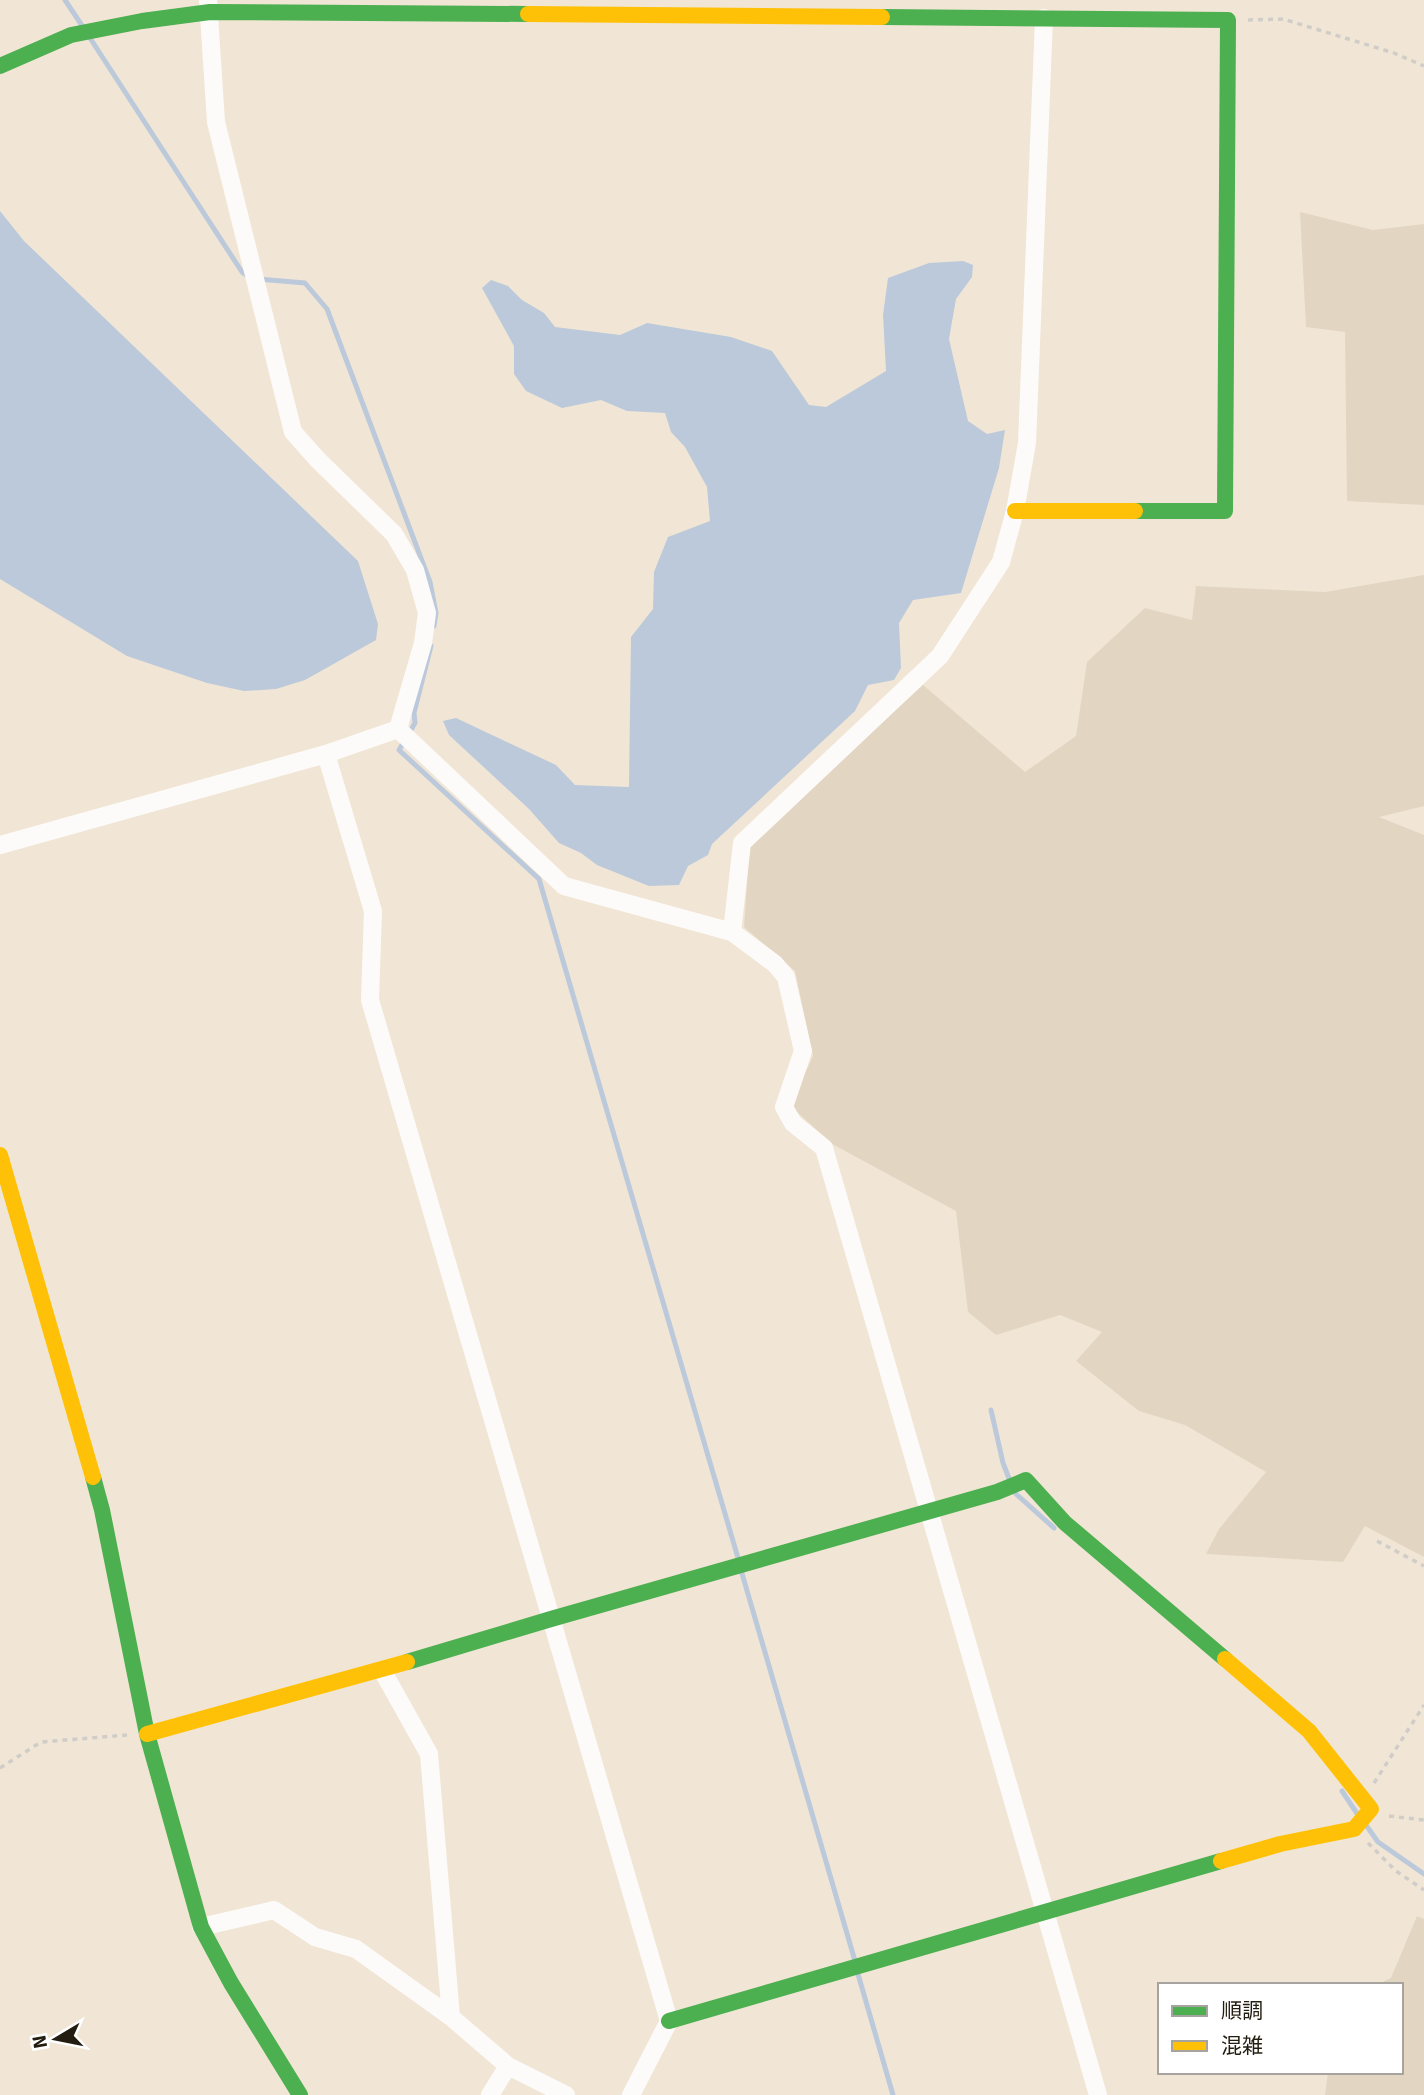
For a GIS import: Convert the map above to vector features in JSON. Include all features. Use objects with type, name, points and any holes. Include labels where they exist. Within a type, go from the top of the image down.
[{"type":"street","points":[[209,6],[216,122],[293,432],[394,534],[415,570],[427,613],[423,643],[398,729]]},
{"type":"street","points":[[0,66],[71,35],[209,6],[608,8],[1228,20],[1225,511],[1015,511]]},
{"type":"street","points":[[732,932],[742,843],[940,656],[1002,562],[1015,511],[1027,443],[1044,18]]},
{"type":"street","points":[[0,845],[326,754],[398,729]]},
{"type":"street","points":[[398,729],[564,886],[732,932],[775,964],[786,977],[803,1051],[784,1107],[793,1123],[824,1148],[1098,2095]]},
{"type":"street","points":[[326,754],[373,911],[370,1000],[668,2021],[631,2095]]},
{"type":"street","points":[[0,1155],[102,1510],[148,1734],[201,1927],[231,1983],[300,2095]]},
{"type":"street","points":[[148,1734],[382,1670],[929,1512],[997,1492],[1026,1480],[1065,1523],[1309,1731],[1367,1804],[1354,1829],[1280,1843],[668,2021]]},
{"type":"street","points":[[382,1670],[429,1754],[452,2017]]},
{"type":"street","points":[[201,1927],[274,1910],[316,1937],[356,1949],[452,2017],[508,2066],[566,2095]]},
{"type":"street","points":[[490,2095],[508,2066]]},
{"type":"path","points":[[1228,20],[1283,19],[1394,52],[1424,66]]},
{"type":"path","points":[[1377,1541],[1424,1566]]},
{"type":"path","points":[[1424,1705],[1367,1804],[1389,1816],[1424,1820]]},
{"type":"path","points":[[0,1768],[41,1742],[148,1734]]},
{"type":"path","points":[[1354,1829],[1396,1871],[1424,1890]]},
{"type":"shaded area","points":[[1300,212],[1373,230],[1424,224],[1424,505],[1347,501],[1345,332],[1306,327]]},
{"type":"shaded area","points":[[1424,575],[1424,806],[1379,817],[1424,835],[1424,1557],[1365,1526],[1343,1562],[1206,1554],[1219,1529],[1266,1472],[1185,1425],[1139,1411],[1076,1361],[1102,1332],[1060,1315],[996,1335],[968,1312],[956,1211],[834,1145],[790,1106],[813,1056],[795,971],[744,927],[750,842],[923,685],[1025,772],[1076,736],[1087,662],[1145,608],[1192,620],[1196,586],[1325,592]]},
{"type":"shaded area","points":[[1417,1916],[1424,1919],[1424,2095],[1325,2095],[1328,2074],[1403,2074],[1403,1983],[1380,1983],[1391,1978]]},
{"type":"water","points":[[0,211],[24,241],[358,561],[378,624],[376,640],[305,680],[276,689],[244,691],[207,683],[127,656],[0,579]]},
{"type":"water","points":[[963,261],[973,265],[972,277],[956,299],[949,339],[968,421],[987,434],[1005,430],[999,468],[961,593],[913,600],[899,623],[901,668],[894,680],[868,685],[855,711],[712,844],[708,855],[688,866],[679,885],[649,886],[597,865],[581,853],[559,843],[529,809],[449,735],[443,721],[456,718],[556,765],[575,785],[629,787],[631,637],[653,609],[654,572],[668,537],[710,521],[707,487],[685,447],[671,432],[665,413],[627,411],[601,400],[562,408],[526,391],[514,374],[514,346],[482,288],[491,280],[508,286],[522,300],[544,313],[555,327],[620,335],[647,323],[731,337],[772,351],[809,405],[826,407],[886,371],[883,315],[888,278],[929,263]]},
{"type":"waterway","points":[[65,0],[83,27]]},
{"type":"waterway","points":[[90,38],[242,272],[249,277]]},
{"type":"waterway","points":[[258,279],[305,283],[327,309],[430,582],[436,613],[434,626]]},
{"type":"waterway","points":[[431,646],[414,713],[415,723],[399,750],[539,879],[738,1558]]},
{"type":"waterway","points":[[991,1410],[1003,1463],[1010,1481]]},
{"type":"waterway","points":[[1015,1493],[1054,1528]]},
{"type":"waterway","points":[[741,1570],[855,1961]]},
{"type":"waterway","points":[[1342,1791],[1358,1815]]},
{"type":"waterway","points":[[1366,1825],[1378,1842],[1424,1874]]},
{"type":"waterway","points":[[858,1974],[893,2095]]},
{"type":"traffic: fast","points":[[0,66],[71,35],[142,21],[210,12],[528,14]]},
{"type":"traffic: fast","points":[[882,17],[1228,20],[1225,511],[1135,511]]},
{"type":"traffic: fast","points":[[93,1477],[147,1734],[201,1927],[231,1983],[300,2095]]},
{"type":"traffic: fast","points":[[407,1662],[997,1492],[1026,1480],[1065,1523],[1225,1659]]},
{"type":"traffic: fast","points":[[669,2021],[1221,1861]]},
{"type":"traffic: slow","points":[[528,14],[882,17]]},
{"type":"traffic: slow","points":[[1015,511],[1135,511]]},
{"type":"traffic: slow","points":[[0,1155],[93,1477]]},
{"type":"traffic: slow","points":[[1221,1861],[1280,1844],[1354,1829],[1371,1809],[1309,1731],[1225,1659]]},
{"type":"traffic: slow","points":[[147,1734],[407,1662]]}]
